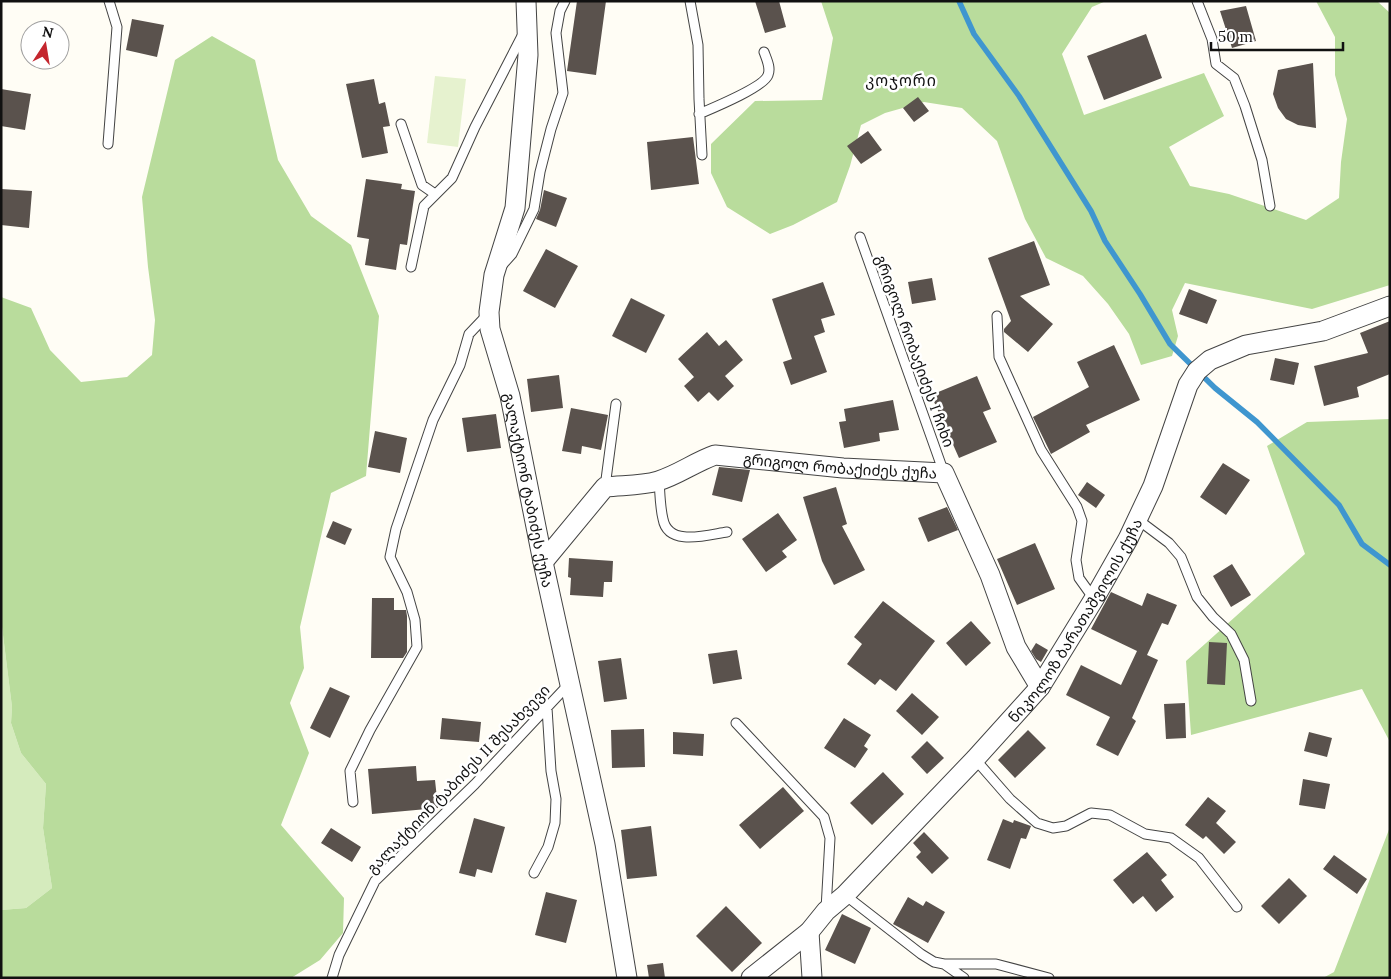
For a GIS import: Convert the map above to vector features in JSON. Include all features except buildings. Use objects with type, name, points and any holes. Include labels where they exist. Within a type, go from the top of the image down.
[{"type":"street","name":"გალაქტიონ ტაბიძეს ქუჩა","points":[[526,1],[528,55],[515,208],[494,274],[489,312],[490,329],[510,396],[543,562],[605,844],[627,978]]},
{"type":"street","name":"ნიკოლოზ ბარათაშვილის ქუჩა","points":[[751,978],[809,932],[826,911],[844,895],[975,759],[1040,687],[1094,599],[1137,519],[1153,486],[1188,385],[1197,371],[1210,360],[1246,345],[1323,331],[1390,306]]},
{"type":"street","name":"გრიგოლ რობაქიძეს ქუჩა","points":[[604,487],[640,485],[659,480],[715,455],[843,468],[944,473],[990,575],[1016,647],[1040,687]]},
{"type":"street","points":[[543,562],[604,487]]},
{"type":"street","points":[[809,932],[812,978]]},
{"type":"lane","points":[[108,144],[118,27],[109,1]]},
{"type":"lane","points":[[494,274],[512,254],[534,209],[540,172],[563,93],[556,33],[560,10],[565,1]]},
{"type":"lane","points":[[690,1],[698,45],[702,155]]},
{"type":"lane","points":[[1197,1],[1212,40],[1216,64],[1234,78],[1246,106],[1262,160],[1270,206]]},
{"type":"lane","points":[[411,267],[424,206],[452,178],[475,127],[526,27]]},
{"type":"lane","points":[[700,114],[760,84],[768,77],[770,68],[764,52]]},
{"type":"lane","points":[[401,124],[422,185],[435,194]]},
{"type":"lane","name":"გრიგოლ რობაქიძეს I ჩიხი","points":[[860,237],[944,473]]},
{"type":"lane","points":[[354,802],[350,771],[370,730],[417,647],[415,620],[407,592],[390,558],[396,529],[433,420],[460,366],[470,334],[489,312]]},
{"type":"lane","points":[[997,316],[999,357],[1006,374],[1041,450],[1077,507],[1082,521],[1076,560],[1079,578],[1094,599]]},
{"type":"lane","points":[[604,487],[616,404]]},
{"type":"lane","points":[[659,480],[663,521],[669,532],[678,537],[727,532]]},
{"type":"lane","points":[[1137,519],[1169,543],[1181,557],[1188,570],[1197,597],[1213,617],[1231,634],[1244,660],[1251,701]]},
{"type":"lane","name":"გალაქტიონ ტაბიძეს II შესახვევი","points":[[332,978],[339,955],[375,881],[475,784],[570,684]]},
{"type":"lane","points":[[534,873],[548,847],[555,823],[556,800],[551,771],[547,708]]},
{"type":"lane","points":[[736,723],[824,817],[830,838],[826,911]]},
{"type":"lane","points":[[975,759],[1010,799],[1037,822],[1053,828],[1066,826],[1092,813],[1110,815],[1145,834],[1171,838],[1199,858],[1237,907]]},
{"type":"lane","points":[[844,895],[934,962],[944,964],[996,964],[1049,978]]},
{"type":"lane","points":[[944,964],[964,978]]},
{"type":"green space","points":[[821,1],[1106,1],[1092,7],[1062,54],[1084,115],[1204,73],[1224,116],[1169,147],[1190,186],[1229,194],[1306,220],[1339,198],[1341,162],[1347,119],[1335,75],[1335,37],[1316,1],[1377,1],[1390,13],[1390,285],[1312,309],[1185,283],[1172,310],[1178,336],[1172,356],[1141,365],[1129,334],[1108,304],[1083,276],[1046,258],[1025,219],[997,141],[962,108],[924,102],[885,113],[861,125],[850,166],[837,202],[793,225],[770,234],[727,207],[711,173],[711,144],[755,101],[822,100],[833,38]]},
{"type":"green space","points":[[212,36],[255,60],[278,160],[311,216],[351,245],[379,316],[366,476],[331,493],[300,627],[304,668],[290,703],[309,753],[281,825],[344,898],[343,933],[320,960],[291,978],[1,978],[1,910],[26,908],[52,888],[43,828],[46,784],[21,753],[11,723],[12,707],[1,619],[1,297],[31,308],[50,350],[81,382],[127,377],[152,355],[155,320],[142,197],[175,60]]},
{"type":"green space","points":[[435,76],[466,79],[458,147],[427,143]]},
{"type":"green space","points":[[1390,419],[1390,742],[1362,689],[1191,735],[1186,661],[1305,554],[1267,446],[1307,422]]},
{"type":"green space","points":[[1,619],[12,707],[11,723],[21,753],[46,784],[43,828],[52,888],[26,908],[1,910]]},
{"type":"green space","points":[[1390,827],[1390,978],[1323,978],[1334,972]]},
{"type":"waterway","points":[[959,1],[974,34],[1019,96],[1091,211],[1105,241],[1170,344],[1215,388],[1257,422],[1339,505],[1362,544],[1390,565]]},
{"type":"district","name":"კოჯორი","points":[[901,80]]}]
